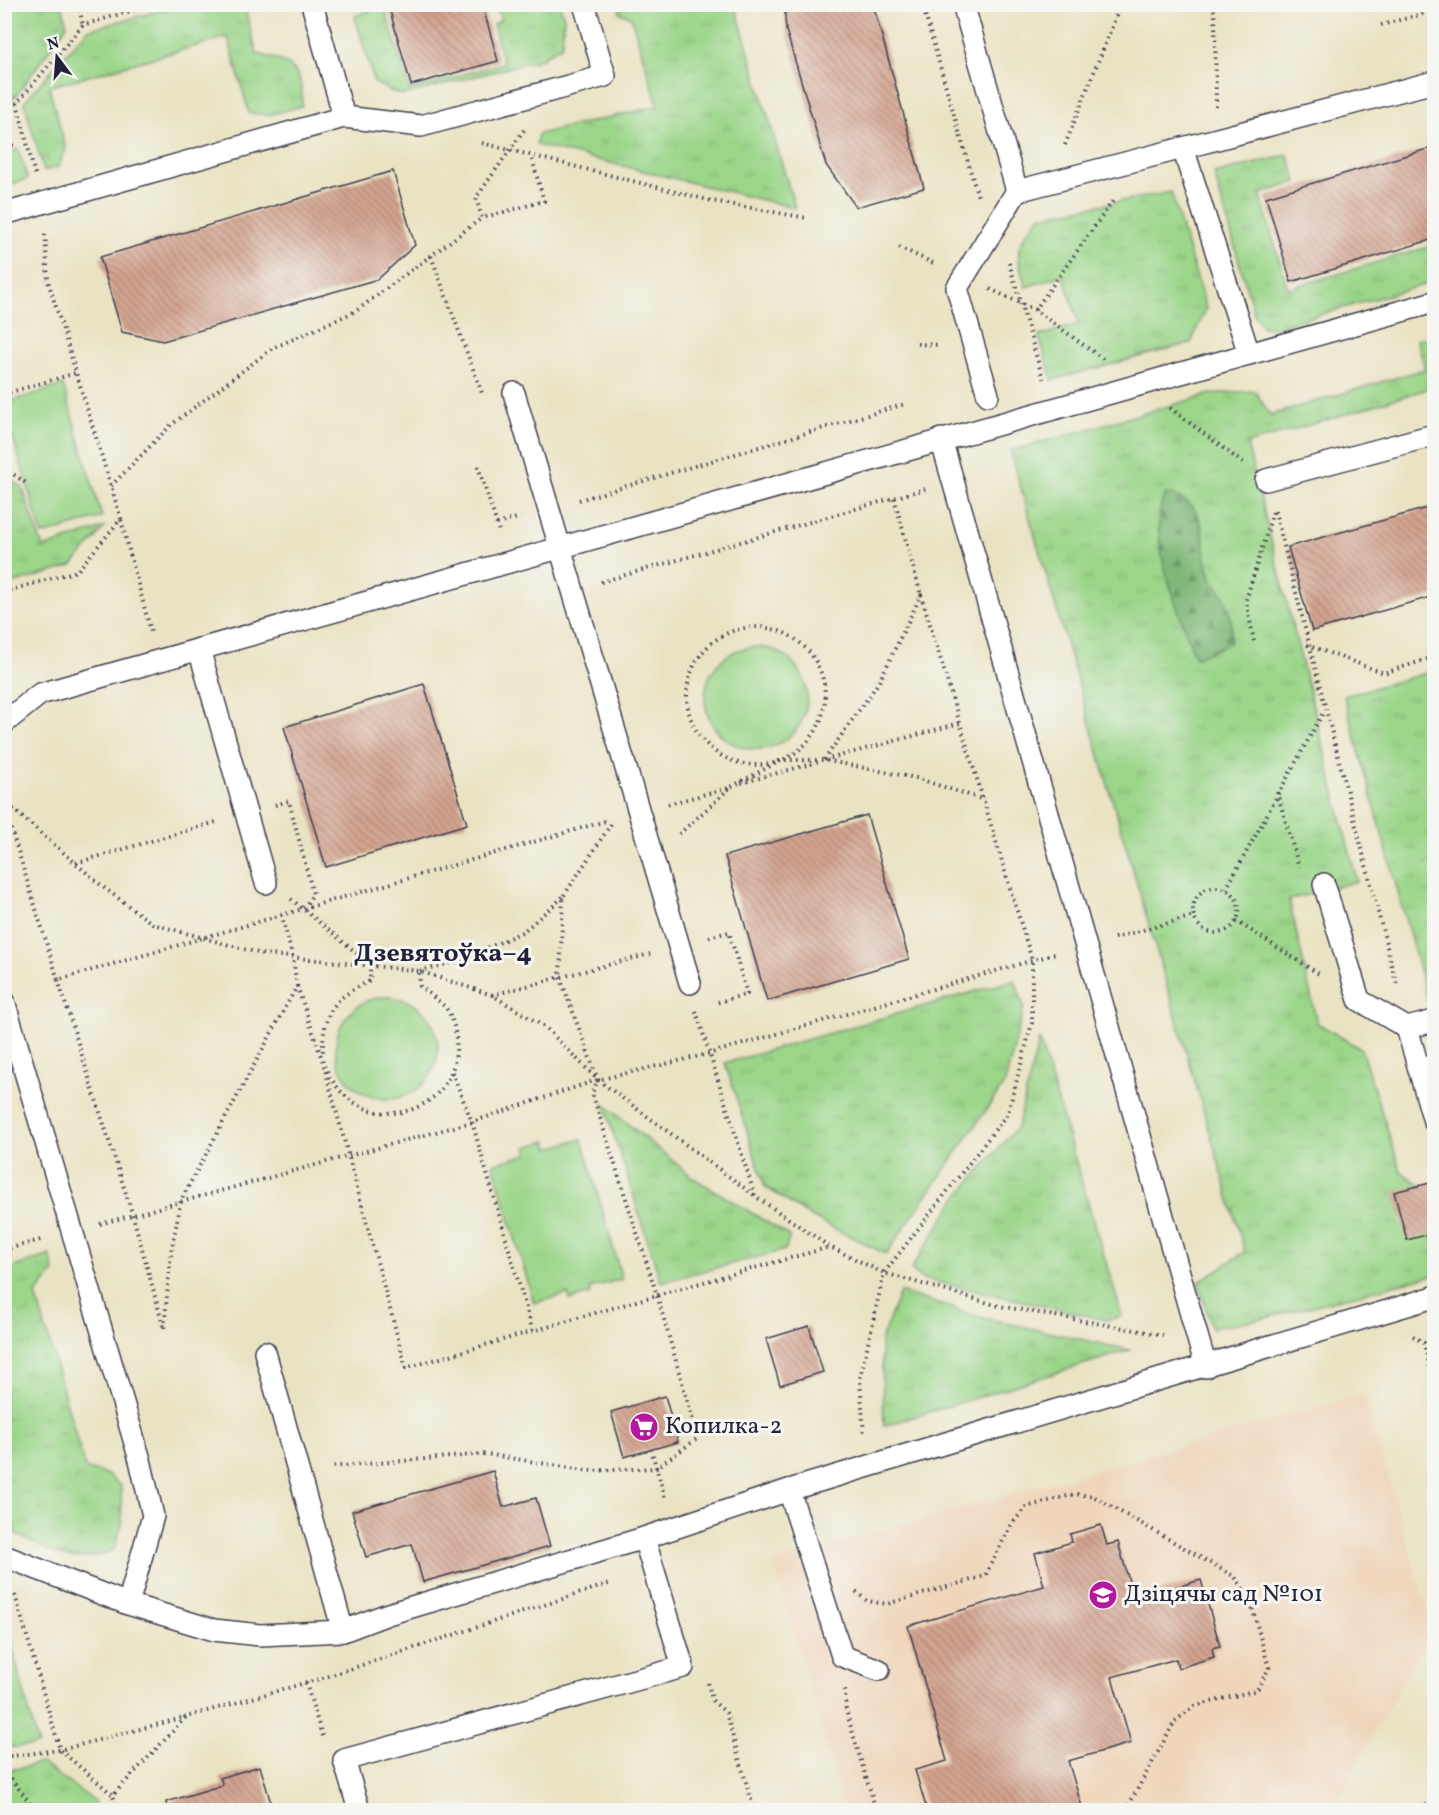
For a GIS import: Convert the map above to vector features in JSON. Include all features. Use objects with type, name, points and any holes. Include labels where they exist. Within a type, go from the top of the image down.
[{"type":"lane","points":[[312,4],[344,117]]},
{"type":"lane","points":[[4,214],[344,117],[421,126],[605,76],[585,4]]},
{"type":"lane","points":[[963,4],[1017,190]]},
{"type":"lane","points":[[988,394],[957,288],[966,278],[1017,190],[1434,82]]},
{"type":"lane","points":[[1183,148],[1249,354]]},
{"type":"lane","points":[[4,723],[40,694],[1434,302]]},
{"type":"lane","points":[[514,393],[562,546],[638,812],[690,983]]},
{"type":"lane","points":[[1266,480],[1434,435]]},
{"type":"lane","points":[[941,439],[1206,1367]]},
{"type":"lane","points":[[199,649],[266,883]]},
{"type":"lane","points":[[1324,884],[1359,1000],[1407,1028],[1434,1121]]},
{"type":"lane","points":[[4,1001],[140,1460],[153,1516],[128,1604]]},
{"type":"lane","points":[[1407,1028],[1434,1021]]},
{"type":"lane","points":[[4,1556],[128,1604],[214,1630],[260,1635],[343,1631],[388,1614],[644,1538],[789,1490],[1434,1297]]},
{"type":"lane","points":[[266,1352],[343,1631]]},
{"type":"lane","points":[[789,1490],[842,1656],[879,1670]]},
{"type":"lane","points":[[359,1810],[344,1760],[683,1667],[644,1538]]},
{"type":"path","points":[[78,4],[83,25]]},
{"type":"path","points":[[4,106],[17,103],[83,25],[155,4]]},
{"type":"path","points":[[922,4],[981,208]]},
{"type":"path","points":[[1050,182],[1121,4]]},
{"type":"path","points":[[1212,4],[1215,14],[1216,140]]},
{"type":"path","points":[[1381,25],[1434,11]]},
{"type":"path","points":[[482,218],[476,198],[553,90]]},
{"type":"path","points":[[17,103],[42,203],[48,281],[121,519],[142,600]]},
{"type":"path","points":[[4,115],[12,145],[4,147]]},
{"type":"path","points":[[111,487],[171,426],[273,348],[356,311],[482,218],[544,201],[531,155],[712,201],[807,218]]},
{"type":"path","points":[[1035,310],[1114,198],[1155,156]]},
{"type":"path","points":[[997,223],[1052,409]]},
{"type":"path","points":[[898,247],[1035,310],[1266,480],[1407,1028]]},
{"type":"path","points":[[431,256],[484,398]]},
{"type":"path","points":[[4,394],[76,373]]},
{"type":"path","points":[[497,524],[905,404]]},
{"type":"path","points":[[478,466],[509,562]]},
{"type":"path","points":[[4,468],[26,483]]},
{"type":"path","points":[[574,590],[953,482]]},
{"type":"path","points":[[865,1444],[860,1379],[884,1274],[1008,1113],[1032,1023],[1032,960],[921,596],[894,498]]},
{"type":"path","points":[[1254,641],[1246,600],[1275,511]]},
{"type":"path","points":[[4,592],[77,571],[121,519]]},
{"type":"path","points":[[824,760],[879,682],[921,596]]},
{"type":"path","points":[[656,873],[682,828],[733,786],[782,760],[801,748],[815,732],[824,711],[825,688],[819,666],[806,647],[788,634],[766,627],[743,627],[721,636],[703,650],[692,670],[687,693],[689,715],[700,736],[716,752],[736,762],[760,765],[782,760],[824,760],[916,778],[984,800]]},
{"type":"path","points":[[1307,645],[1384,673],[1434,657]]},
{"type":"path","points":[[1226,889],[1277,792],[1324,710]]},
{"type":"path","points":[[638,812],[960,723]]},
{"type":"path","points":[[1277,792],[1302,877]]},
{"type":"path","points":[[4,801],[76,863],[153,924],[262,954],[419,971],[492,995],[546,1027],[598,1080],[755,1196],[830,1247],[884,1274],[999,1306],[1130,1328],[1199,1343]]},
{"type":"path","points":[[76,863],[289,801],[313,894],[304,908]]},
{"type":"path","points":[[419,971],[462,960],[524,931],[563,897],[614,818]]},
{"type":"path","points":[[266,883],[304,908],[370,964],[370,981],[347,991],[331,1008],[322,1029],[323,1062],[337,1090],[352,1103],[370,1111],[390,1114],[409,1111],[427,1102],[442,1089],[452,1071],[457,1050],[455,1029],[447,1008],[420,986],[419,971]]},
{"type":"path","points":[[266,883],[282,916],[293,958],[297,986],[323,1062],[406,1368],[830,1247]]},
{"type":"path","points":[[1212,888],[1226,889],[1237,899],[1239,906],[1236,921],[1231,927],[1218,933],[1203,928],[1194,916],[1199,895],[1212,888]]},
{"type":"path","points":[[299,1469],[486,1454],[589,1470],[656,1468],[698,1438],[657,1295],[592,1093],[598,1080],[560,977],[563,897]]},
{"type":"path","points":[[1236,921],[1359,1000]]},
{"type":"path","points":[[181,1200],[472,1122],[598,1080],[708,1054],[1032,960]]},
{"type":"path","points":[[492,995],[560,977]]},
{"type":"path","points":[[58,980],[133,1216],[164,1329],[171,1253],[181,1200],[297,986]]},
{"type":"path","points":[[696,1009],[708,1054],[755,1196]]},
{"type":"path","points":[[452,1071],[472,1122],[533,1332]]},
{"type":"path","points":[[651,1449],[674,1528]]},
{"type":"path","points":[[853,1590],[867,1601],[887,1604],[985,1576],[1011,1525],[1026,1507],[1075,1494],[1093,1496],[1235,1577],[1249,1597],[1269,1668],[1257,1690],[1195,1706],[1175,1720],[1126,1810]]},
{"type":"path","points":[[14,1593],[60,1750],[113,1795]]},
{"type":"path","points":[[842,1656],[846,1711],[876,1810]]},
{"type":"path","points":[[706,1678],[712,1700],[726,1713],[754,1810]]},
{"type":"path","points":[[4,1757],[60,1750],[186,1717]]},
{"type":"path","points":[[4,1769],[35,1810]]},
{"type":"path","points":[[1408,1810],[1434,1803]]},
{"type":"shaded area","name":"Дзіцячы сад №101","points":[[1364,1394],[1433,1629],[1331,1810],[845,1810],[773,1562]]},
{"type":"green space","points":[[19,5],[62,5],[67,25],[16,96],[5,101],[5,9]]},
{"type":"green space","points":[[181,5],[244,5],[257,54],[279,60],[293,69],[301,84],[302,106],[269,115],[249,113],[228,37],[49,87],[66,149],[58,167],[44,171],[24,102],[87,30]]},
{"type":"green space","points":[[496,5],[560,5],[564,18],[562,45],[538,60],[404,95],[390,91],[374,82],[355,16],[384,6],[410,90],[503,63],[493,24],[501,20]]},
{"type":"green space","points":[[618,5],[735,5],[795,208],[536,145],[538,134],[658,106],[631,17],[620,13]]},
{"type":"green space","points":[[18,149],[28,179],[5,186],[5,153]]},
{"type":"green space","points":[[1288,155],[1297,182],[1260,194],[1288,289],[1434,245],[1434,282],[1273,328],[1263,327],[1255,317],[1214,174]]},
{"type":"green space","points":[[1171,192],[1206,308],[1191,343],[1052,380],[1039,336],[1079,324],[1063,275],[1026,287],[1019,256],[1021,242],[1040,216]]},
{"type":"green space","points":[[1434,335],[1434,387],[1247,444],[1357,881],[1289,900],[1317,1023],[1361,1049],[1401,1172],[1434,1194],[1434,1275],[1265,1318],[1212,1328],[1198,1282],[1245,1252],[1010,451],[1211,394],[1255,391],[1270,415],[1425,369],[1417,340]]},
{"type":"green space","points":[[63,385],[102,517],[42,535],[5,411],[5,403]]},
{"type":"green space","points":[[4,476],[22,487],[43,548],[105,527],[72,566],[5,586]]},
{"type":"green space","points":[[1166,494],[1181,498],[1197,515],[1211,577],[1224,597],[1230,613],[1230,643],[1195,658],[1161,552],[1160,510]]},
{"type":"green space","points":[[756,647],[775,651],[792,662],[803,679],[807,698],[803,717],[792,734],[775,745],[756,749],[737,745],[720,734],[709,717],[705,698],[709,679],[720,662],[737,651]]},
{"type":"green space","points":[[1434,671],[1434,1003],[1429,1005],[1344,696]]},
{"type":"green space","points":[[1015,980],[1024,1007],[1005,1083],[886,1254],[813,1218],[765,1187],[725,1063]]},
{"type":"green space","points":[[387,997],[406,1001],[423,1012],[434,1029],[438,1048],[434,1067],[423,1084],[406,1095],[387,1099],[368,1095],[351,1084],[340,1067],[336,1048],[340,1029],[351,1012],[368,1001]]},
{"type":"green space","points":[[1039,1039],[1122,1316],[1106,1320],[923,1279],[911,1269],[958,1196],[1018,1126]]},
{"type":"green space","points":[[604,1104],[695,1179],[790,1236],[785,1250],[661,1282]]},
{"type":"green space","points":[[582,1139],[622,1279],[590,1288],[591,1294],[570,1300],[568,1294],[534,1303],[493,1164],[528,1154],[526,1147],[547,1141],[549,1148]]},
{"type":"green space","points":[[50,1255],[54,1271],[36,1295],[85,1468],[108,1475],[121,1486],[122,1524],[114,1550],[85,1558],[63,1556],[16,1534],[4,1492],[5,1270]]},
{"type":"green space","points":[[900,1292],[980,1317],[1130,1350],[884,1426],[881,1340]]},
{"type":"green space","points":[[5,1621],[38,1745],[5,1748]]},
{"type":"green space","points":[[41,1763],[94,1801],[97,1810],[5,1810],[5,1771]]},
{"type":"building","points":[[388,4],[482,4],[498,61],[411,85]]},
{"type":"building","points":[[784,4],[873,4],[924,188],[856,207],[826,165],[786,30]]},
{"type":"building","points":[[1434,147],[1434,239],[1291,282],[1266,197]]},
{"type":"building","points":[[393,171],[415,245],[378,279],[163,341],[122,332],[100,257]]},
{"type":"building","points":[[1434,506],[1434,596],[1312,631],[1288,547]]},
{"type":"building","points":[[424,684],[467,824],[326,867],[284,727]]},
{"type":"building","points":[[867,815],[909,959],[767,1001],[725,856]]},
{"type":"building","points":[[1434,1182],[1434,1233],[1407,1240],[1394,1192]]},
{"type":"building","points":[[809,1326],[823,1372],[780,1385],[766,1339]]},
{"type":"building","name":"Копилка-2","points":[[665,1396],[678,1442],[624,1457],[611,1412]]},
{"type":"building","points":[[493,1471],[503,1507],[536,1498],[550,1546],[423,1582],[412,1544],[366,1557],[352,1511]]},
{"type":"building","points":[[1101,1525],[1107,1545],[1118,1542],[1134,1599],[1201,1580],[1220,1646],[1212,1648],[1214,1657],[1178,1668],[1176,1659],[1112,1677],[1131,1743],[1068,1761],[1083,1810],[927,1810],[915,1770],[947,1761],[908,1626],[1044,1586],[1035,1553],[1072,1542],[1070,1534]]},
{"type":"building","points":[[260,1766],[273,1810],[167,1810],[166,1802],[223,1785],[220,1778]]},
{"type":"place","name":"Копилка-2","points":[[644,1427]]},
{"type":"place","name":"Дзіцячы сад №101","points":[[1103,1595]]},
{"type":"district","name":"Дзевятоўка–4","points":[[443,954]]}]
